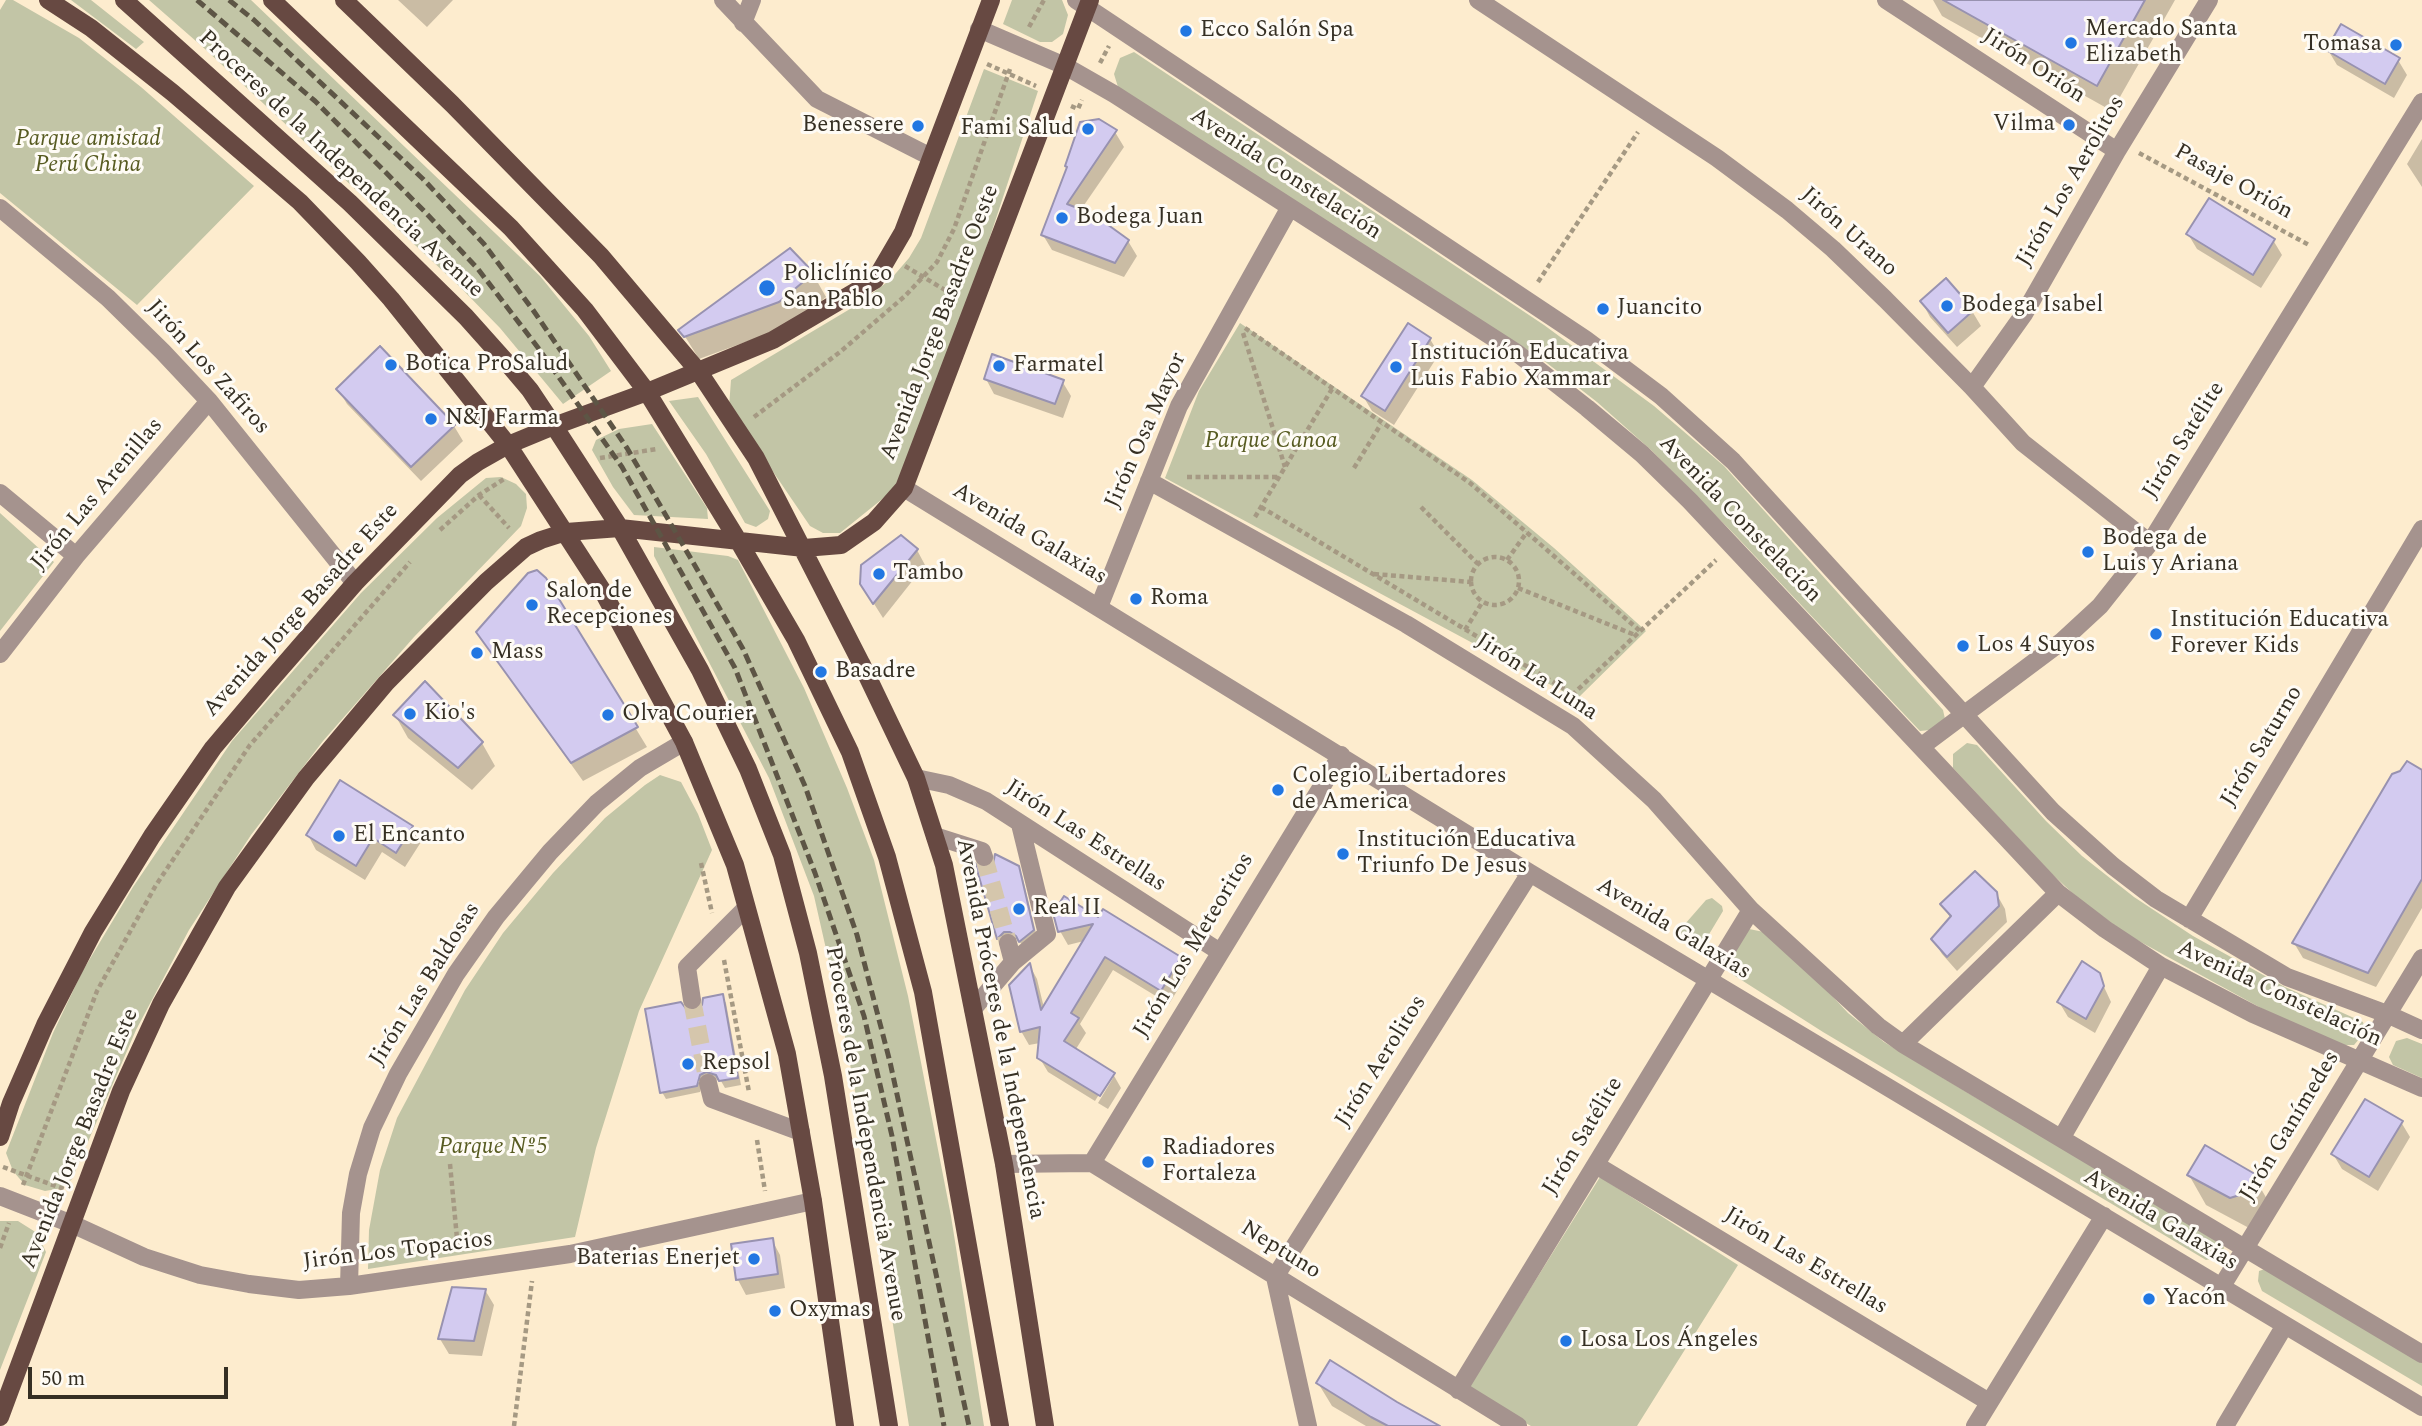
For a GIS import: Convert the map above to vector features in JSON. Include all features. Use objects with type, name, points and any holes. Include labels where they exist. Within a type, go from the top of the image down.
[{"type":"main road","points":[[48,0],[91,28],[173,93],[300,202],[391,299],[508,445],[602,590],[684,742],[735,865],[787,1054],[813,1201],[841,1425]]},
{"type":"main road","name":"Proceres de la Independencia Avenue","points":[[124,0],[271,130],[420,270],[508,364],[530,390],[620,528],[701,670],[748,769],[782,855],[808,953],[833,1076],[889,1426]]},
{"type":"main road","points":[[272,0],[511,228],[585,310],[647,392],[796,640],[850,752],[887,858],[923,992],[1000,1426]]},
{"type":"main road","name":"Avenida Próceres de la Independencia","points":[[344,0],[452,104],[601,256],[699,372],[756,458],[804,548],[916,778],[944,865],[1004,1164],[1045,1426]]},
{"type":"main road","points":[[554,426],[699,372],[774,340],[875,280],[903,232],[991,0]]},
{"type":"main road","name":"Avenida Jorge Basadre Oeste","points":[[739,542],[804,548],[841,545],[874,522],[904,488],[1065,66],[1084,3]]},
{"type":"main road","name":"Avenida Jorge Basadre Este","points":[[0,1137],[11,1103],[45,1025],[93,932],[152,836],[221,737],[355,583],[460,475],[508,445],[554,426]]},
{"type":"main road","name":"Avenida Jorge Basadre Este","points":[[0,1417],[121,1091],[161,1003],[227,887],[306,778],[386,683],[486,582],[526,547],[541,540],[566,532],[620,528],[739,542]]},
{"type":"street","points":[[723,0],[817,99],[931,157]]},
{"type":"street","points":[[743,23],[752,0]]},
{"type":"street","name":"Jirón Urano","points":[[1478,0],[1717,158],[1787,210],[1833,249],[1972,387],[2023,443],[2150,544]]},
{"type":"street","name":"Jirón Orión","points":[[1886,0],[2117,151]]},
{"type":"street","name":"Jirón Los Aerolitos","points":[[1972,387],[2024,314],[2117,151],[2209,0]]},
{"type":"street","name":"Avenida Constelación","points":[[1084,3],[1585,339],[1661,396],[1733,461],[2053,812],[2113,866],[2156,899],[2287,977],[2387,1014],[2422,1030]]},
{"type":"street","name":"Avenida Constelación","points":[[979,29],[1065,66],[1114,94],[1517,353],[1642,454],[1732,545],[2058,893],[2105,929],[2161,966],[2253,1014],[2422,1088]]},
{"type":"street","name":"Jirón Satélite","points":[[1922,746],[2061,642],[2100,606],[2150,544],[2422,102]]},
{"type":"street","name":"Jirón Osa Mayor","points":[[1099,607],[1179,406],[1290,207]]},
{"type":"street","name":"Jirón Los Zafiros","points":[[0,208],[108,298],[209,401],[355,583]]},
{"type":"street","name":"Jirón Las Arenillas","points":[[0,654],[76,556],[209,401]]},
{"type":"street","name":"Jirón La Luna","points":[[1149,481],[1406,624],[1573,726],[1654,800],[1751,910],[1878,1026],[1903,1044]]},
{"type":"street","name":"Avenida Galaxias","points":[[904,488],[1530,873],[2422,1407]]},
{"type":"street","points":[[0,493],[76,556]]},
{"type":"street","name":"Jirón Saturno","points":[[2189,919],[2422,530]]},
{"type":"street","name":"Jirón Las Baldosas","points":[[349,1286],[351,1213],[358,1174],[372,1128],[398,1074],[450,984],[496,917],[550,852],[597,803],[640,768],[684,742]]},
{"type":"street","name":"Jirón Los Meteoritos","points":[[1092,1163],[1340,755]]},
{"type":"street","name":"Jirón Las Estrellas","points":[[916,778],[949,785],[986,801],[1220,952]]},
{"type":"street","points":[[973,1009],[1013,962],[1047,934],[1020,824]]},
{"type":"street","points":[[935,836],[982,851],[984,858]]},
{"type":"street","name":"Jirón Aerolitos","points":[[1275,1277],[1530,873]]},
{"type":"street","points":[[1903,1044],[2058,893]]},
{"type":"street","points":[[692,1000],[687,967],[746,908]]},
{"type":"street","name":"Jirón Satélite","points":[[1458,1390],[1751,910]]},
{"type":"street","points":[[1008,943],[1013,962]]},
{"type":"street","name":"Jirón Ganímedes","points":[[2222,1286],[2422,958]]},
{"type":"street","points":[[2062,1137],[2161,966]]},
{"type":"street","name":"Avenida Galaxias","points":[[1903,1044],[2422,1354]]},
{"type":"street","points":[[708,1083],[712,1099],[801,1132]]},
{"type":"street","points":[[1004,1164],[1092,1163]]},
{"type":"street","name":"Neptuno","points":[[1092,1163],[1518,1426]]},
{"type":"street","name":"Jirón Las Estrellas","points":[[1596,1165],[1989,1402]]},
{"type":"street","name":"Jirón Los Topacios","points":[[0,1196],[72,1224],[144,1257],[200,1275],[299,1290],[349,1286],[569,1254],[813,1201]]},
{"type":"street","points":[[1975,1426],[2104,1216]]},
{"type":"street","points":[[1275,1277],[1308,1426]]},
{"type":"street","points":[[2225,1426],[2285,1325]]},
{"type":"path","points":[[986,63],[1040,88]]},
{"type":"path","points":[[1078,109],[1082,100]]},
{"type":"path","points":[[1526,299],[1650,114]]},
{"type":"path","name":"Pasaje Orión","points":[[2117,151],[2142,153],[2328,256]]},
{"type":"path","points":[[890,257],[974,307]]},
{"type":"path","points":[[1285,467],[1241,326],[1470,483],[1638,633]]},
{"type":"path","points":[[1245,534],[1332,389]]},
{"type":"path","points":[[1354,468],[1381,424]]},
{"type":"path","points":[[1183,477],[1280,477]]},
{"type":"path","points":[[473,489],[509,528]]},
{"type":"path","points":[[1420,507],[1478,564]]},
{"type":"path","points":[[1261,508],[1573,694]]},
{"type":"path","points":[[1507,560],[1527,532]]},
{"type":"path","points":[[1552,713],[1732,545]]},
{"type":"path","points":[[1494,557],[1507,560],[1517,570],[1519,579],[1514,596],[1497,605],[1483,601],[1473,591],[1472,572],[1485,559],[1494,557]]},
{"type":"path","points":[[1372,574],[1471,582]]},
{"type":"path","points":[[1518,588],[1638,633]]},
{"type":"path","points":[[1465,630],[1483,601]]},
{"type":"path","points":[[701,863],[712,915]]},
{"type":"path","points":[[723,955],[750,1095]]},
{"type":"path","points":[[757,1140],[765,1194]]},
{"type":"path","points":[[450,1164],[458,1249]]},
{"type":"path","points":[[3,1167],[65,1189]]},
{"type":"path","points":[[514,1426],[534,1259]]},
{"type":"green space","name":"Parque amistad Perú China","points":[[6,0],[13,0],[79,38],[141,87],[254,186],[137,305],[0,193],[0,10]]},
{"type":"green space","points":[[71,0],[91,0],[144,42],[136,49]]},
{"type":"green space","points":[[149,0],[251,0],[540,276],[589,336],[611,371],[563,404],[500,328],[460,287]]},
{"type":"green space","points":[[1012,0],[1062,0],[1068,15],[1063,34],[1052,42],[1040,42],[1003,24]]},
{"type":"green space","points":[[1134,52],[1544,325],[1654,406],[1724,466],[1943,710],[1945,719],[1930,730],[1920,731],[1651,450],[1597,402],[1543,360],[1118,87],[1114,74],[1120,58]]},
{"type":"green space","points":[[984,69],[1038,91],[980,267],[896,488],[840,533],[823,533],[810,526],[729,407],[731,380],[855,306],[890,280],[909,258],[921,238]]},
{"type":"green space","name":"Parque Canoa","points":[[1240,323],[1472,480],[1554,548],[1646,631],[1577,699],[1165,478],[1199,391]]},
{"type":"green space","points":[[698,397],[770,511],[768,519],[756,527],[745,523],[706,454],[669,401]]},
{"type":"green space","points":[[652,424],[707,508],[708,519],[634,515],[613,487],[592,450],[596,440],[619,429]]},
{"type":"green space","points":[[501,477],[516,484],[526,494],[527,508],[521,526],[414,637],[323,741],[251,835],[189,930],[136,1030],[72,1179],[62,1188],[45,1191],[25,1185],[13,1171],[6,1153],[53,1033],[82,972],[133,887],[232,741],[361,593],[437,518],[486,478]]},
{"type":"green space","points":[[0,513],[54,562],[0,631]]},
{"type":"green space","points":[[654,547],[728,556],[738,560],[804,688],[847,788],[874,860],[908,996],[951,1216],[984,1426],[909,1426],[862,1129],[841,1015],[814,896],[769,778],[654,556]]},
{"type":"green space","points":[[1967,743],[1977,745],[2046,821],[2082,856],[2134,897],[2193,936],[2285,987],[2363,1022],[2365,1032],[2354,1045],[2341,1045],[2270,1013],[2128,935],[2080,900],[2052,874],[1953,768],[1953,754]]},
{"type":"green space","name":"Parque Nº5","points":[[660,775],[681,782],[698,814],[712,850],[639,1011],[596,1148],[575,1237],[368,1269],[369,1230],[380,1170],[397,1118],[465,990],[503,933],[553,873],[605,818]]},
{"type":"green space","points":[[1712,898],[1722,906],[1723,911],[1705,941],[1694,945],[1676,937],[1706,900]]},
{"type":"green space","points":[[1749,929],[1764,932],[1798,959],[1848,1013],[1884,1042],[2221,1240],[2224,1248],[2216,1258],[2206,1260],[1823,1032],[1732,974],[1729,960]]},
{"type":"green space","points":[[2407,1038],[2422,1044],[2422,1078],[2393,1065],[2389,1057],[2396,1041]]},
{"type":"green space","points":[[1600,1177],[1738,1265],[1637,1426],[1531,1426],[1467,1390]]},
{"type":"green space","points":[[0,1221],[18,1221],[37,1233],[46,1252],[0,1370]]},
{"type":"green space","points":[[2268,1268],[2422,1363],[2422,1386],[2262,1291],[2258,1281],[2259,1271]]},
{"type":"building","name":"Mercado Santa Elizabeth","points":[[1943,0],[2145,0],[2097,86]]},
{"type":"building","points":[[2341,24],[2400,58],[2385,84],[2326,50]]},
{"type":"building","points":[[1099,119],[1117,130],[1067,204],[1093,214],[1129,240],[1115,263],[1041,235],[1067,167],[1065,166],[1080,122]]},
{"type":"building","points":[[2209,198],[2275,239],[2253,275],[2186,234]]},
{"type":"building","name":"Policlínico San Pablo","points":[[790,248],[814,273],[779,302],[684,337],[678,330]]},
{"type":"building","name":"Bodega Isabel","points":[[1946,278],[1974,310],[1948,333],[1920,301]]},
{"type":"building","name":"Institución Educativa Luis Fabio Xammar","points":[[1408,323],[1431,338],[1385,411],[1361,396]]},
{"type":"building","points":[[380,346],[455,425],[411,467],[336,389]]},
{"type":"building","points":[[992,354],[1064,380],[1055,404],[984,379]]},
{"type":"building","name":"Tambo","points":[[901,535],[918,549],[873,604],[860,584],[861,565]]},
{"type":"building","points":[[537,570],[546,578],[638,727],[571,763],[476,632],[528,573]]},
{"type":"building","points":[[425,681],[483,742],[458,768],[393,715]]},
{"type":"building","points":[[2407,761],[2422,770],[2422,879],[2368,973],[2292,943],[2392,774],[2400,771]]},
{"type":"building","points":[[340,780],[413,826],[396,853],[373,838],[356,866],[306,835]]},
{"type":"building","points":[[995,854],[1019,866],[1034,930],[1019,942],[1010,932],[1004,932],[997,939],[975,863],[981,868],[988,867],[993,864]]},
{"type":"building","points":[[1975,871],[1997,892],[1999,906],[1947,957],[1931,939],[1951,916],[1940,904]]},
{"type":"building","points":[[1064,896],[1098,917],[1103,909],[1181,957],[1161,991],[1105,957],[1071,1013],[1079,1018],[1064,1041],[1115,1073],[1100,1096],[1037,1058],[1040,1027],[1020,1032],[1009,985],[1030,963],[1041,1010],[1093,924],[1058,932],[1053,913]]},
{"type":"building","points":[[2082,961],[2100,973],[2104,986],[2086,1019],[2057,1002]]},
{"type":"building","points":[[723,994],[738,1078],[719,1081],[716,1075],[706,1072],[700,1075],[697,1086],[660,1093],[645,1009],[681,1002],[687,1010],[694,1011],[702,1005],[703,998]]},
{"type":"building","points":[[2365,1099],[2403,1121],[2369,1177],[2331,1154]]},
{"type":"building","points":[[2205,1145],[2255,1174],[2243,1194],[2230,1198],[2187,1175]]},
{"type":"building","name":"Baterias Enerjet","points":[[773,1238],[778,1274],[736,1280],[731,1244]]},
{"type":"building","points":[[452,1287],[486,1289],[474,1341],[438,1339]]},
{"type":"building","points":[[1330,1360],[1440,1426],[1388,1426],[1371,1417],[1316,1383]]},
{"type":"tunnel","points":[[984,857],[1008,943]]},
{"type":"tunnel","points":[[692,1000],[708,1083]]},
{"type":"railway","points":[[197,0],[315,101],[478,269],[539,349],[622,467],[735,668],[815,873],[864,1016],[892,1136],[944,1426]]},
{"type":"railway","points":[[229,0],[254,20],[423,179],[484,244],[533,310],[627,448],[743,649],[805,786],[857,935],[890,1062],[969,1426]]},
{"type":"place","name":"Ecco Salón Spa","points":[[1186,31]]},
{"type":"place","name":"Mercado Santa Elizabeth","points":[[2071,43]]},
{"type":"place","name":"Tomasa","points":[[2396,45]]},
{"type":"place","name":"Vilma","points":[[2069,125]]},
{"type":"place","name":"Benessere","points":[[918,126]]},
{"type":"place","name":"Fami Salud","points":[[1088,129]]},
{"type":"place","name":"Bodega Juan","points":[[1062,218]]},
{"type":"place","name":"Policlínico San Pablo","points":[[767,288]]},
{"type":"place","name":"Bodega Isabel","points":[[1947,306]]},
{"type":"place","name":"Juancito","points":[[1603,309]]},
{"type":"place","name":"Botica ProSalud","points":[[391,365]]},
{"type":"place","name":"Farmatel","points":[[999,366]]},
{"type":"place","name":"Institución Educativa Luis Fabio Xammar","points":[[1396,367]]},
{"type":"place","name":"N&J Farma","points":[[431,419]]},
{"type":"place","name":"Bodega de Luis y Ariana","points":[[2088,552]]},
{"type":"place","name":"Tambo","points":[[879,574]]},
{"type":"place","name":"Roma","points":[[1136,599]]},
{"type":"place","name":"Salon de Recepciones","points":[[532,605]]},
{"type":"place","name":"Institución Educativa Forever Kids","points":[[2156,634]]},
{"type":"place","name":"Los 4 Suyos","points":[[1963,646]]},
{"type":"place","name":"Mass","points":[[477,653]]},
{"type":"place","name":"Basadre","points":[[821,672]]},
{"type":"place","name":"Kio's","points":[[410,714]]},
{"type":"place","name":"Olva Courier","points":[[608,715]]},
{"type":"place","name":"Colegio Libertadores de America","points":[[1278,790]]},
{"type":"place","name":"El Encanto","points":[[339,836]]},
{"type":"place","name":"Institución Educativa Triunfo De Jesus","points":[[1343,854]]},
{"type":"place","name":"Real II","points":[[1019,909]]},
{"type":"place","name":"Repsol","points":[[688,1064]]},
{"type":"place","name":"Radiadores Fortaleza","points":[[1148,1162]]},
{"type":"place","name":"Baterias Enerjet","points":[[754,1259]]},
{"type":"place","name":"Yacón","points":[[2149,1299]]},
{"type":"place","name":"Oxymas","points":[[775,1311]]},
{"type":"place","name":"Losa Los Ángeles","points":[[1566,1341]]}]
